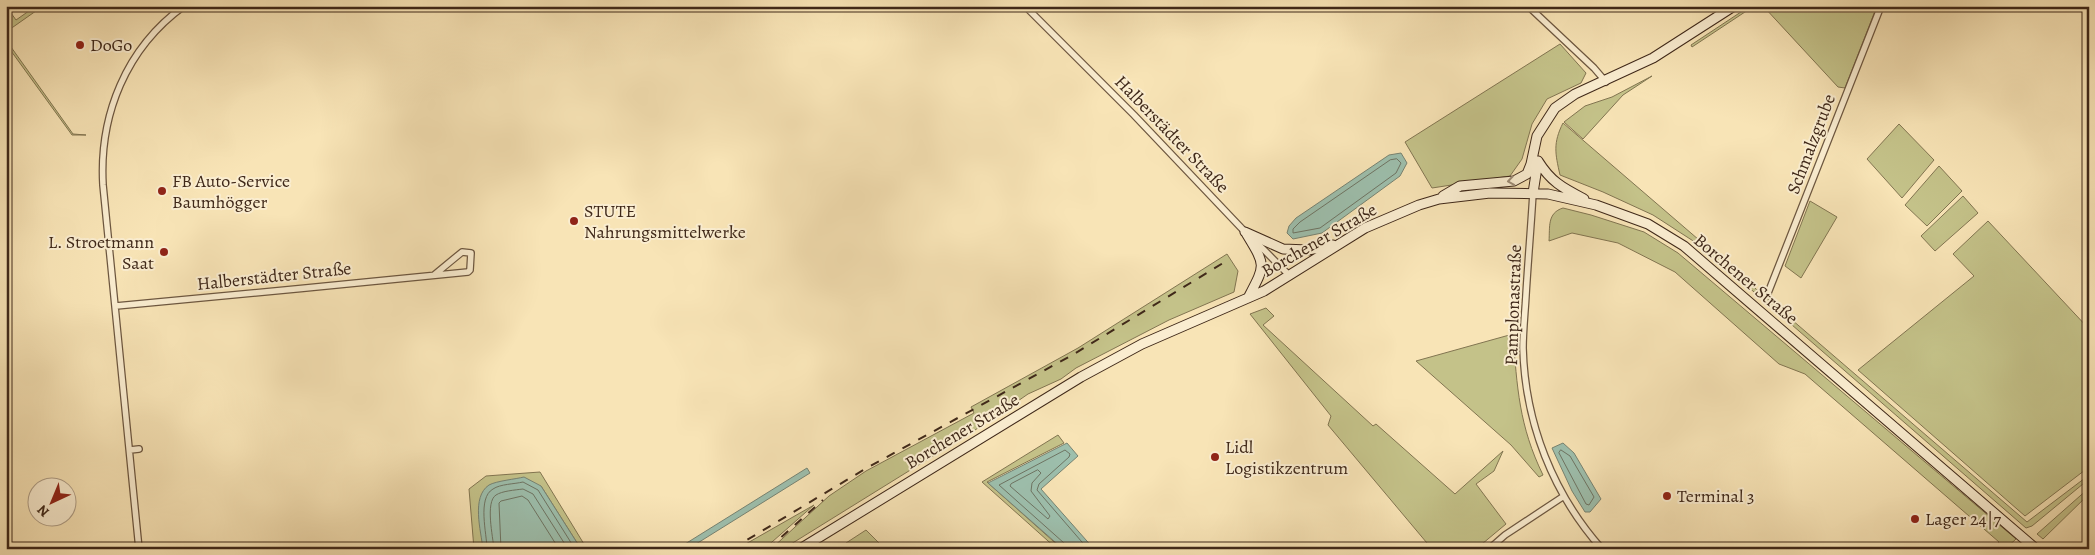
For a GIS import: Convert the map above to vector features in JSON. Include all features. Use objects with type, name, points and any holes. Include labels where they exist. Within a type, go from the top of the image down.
[{"type":"main road","points":[[1439,199],[1460,186],[1521,179],[1531,164],[1537,136],[1555,108],[1575,94],[1606,82],[1653,58],[1734,6]]},
{"type":"main road","points":[[1533,193],[1542,128]]},
{"type":"main road","points":[[1538,162],[1554,182],[1596,205]]},
{"type":"main road","name":"Borchener Straße","points":[[800,549],[1081,377],[1142,344],[1248,298],[1290,276],[1365,228],[1419,205],[1439,199],[1490,194],[1533,193],[1596,205],[1648,224],[1684,246],[2036,549]]},
{"type":"main road","points":[[1245,232],[1283,249],[1308,250],[1338,245]]},
{"type":"main road","points":[[1245,232],[1260,257],[1262,272],[1248,298]]},
{"type":"street","points":[[139,549],[102,171],[106,126],[116,94],[132,61],[157,29],[184,6]]},
{"type":"street","name":"Halberstädter Straße","points":[[1025,6],[1290,276]]},
{"type":"street","points":[[1031,12],[1038,6]]},
{"type":"street","points":[[1528,6],[1594,68],[1606,82]]},
{"type":"street","name":"Schmalzgrube","points":[[1768,293],[1881,6]]},
{"type":"street","name":"Pamplonastraße","points":[[1533,193],[1523,348],[1526,386],[1539,442],[1564,496],[1573,513],[1602,549]]},
{"type":"street","name":"Halberstädter Straße","points":[[116,306],[468,272],[470,270],[471,253],[462,252],[434,275]]},
{"type":"street","points":[[130,450],[139,449]]},
{"type":"street","points":[[1489,549],[1505,535],[1564,496]]},
{"type":"shaded area","points":[[6,6],[16,20],[36,6],[43,6],[6,32]]},
{"type":"shaded area","points":[[1750,6],[1754,6],[1692,47],[1691,45]]},
{"type":"shaded area","points":[[1877,6],[1845,88],[1838,87],[1764,7]]},
{"type":"shaded area","points":[[6,40],[73,134],[86,135],[72,135],[6,44]]},
{"type":"shaded area","points":[[1560,44],[1586,73],[1581,83],[1547,99],[1532,124],[1522,159],[1510,176],[1432,188],[1405,142]]},
{"type":"shaded area","points":[[1652,76],[1623,95],[1583,139],[1564,122],[1585,106],[1612,97]]},
{"type":"shaded area","points":[[1563,123],[2027,522],[2089,475],[2089,479],[2032,526],[2026,528],[1701,246],[1653,215],[1560,175],[1556,142]]},
{"type":"shaded area","points":[[1899,124],[1934,160],[1902,198],[1867,159]]},
{"type":"shaded area","points":[[1939,166],[1962,191],[1927,226],[1905,205]]},
{"type":"shaded area","points":[[1963,196],[1978,213],[1935,251],[1921,236]]},
{"type":"shaded area","points":[[1810,201],[1837,217],[1801,278],[1785,266]]},
{"type":"shaded area","points":[[1563,208],[1644,232],[1678,253],[2016,539],[2005,549],[1993,549],[1999,542],[1805,374],[1779,364],[1675,272],[1618,243],[1572,233],[1549,241],[1550,221],[1554,213]]},
{"type":"shaded area","points":[[1988,221],[2089,329],[2089,467],[2025,516],[1858,370],[1974,276],[1953,254]]},
{"type":"shaded area","points":[[1227,254],[1238,271],[1234,292],[1169,320],[1076,368],[1061,379],[1028,394],[995,417],[991,413],[980,418],[983,425],[783,549],[771,549],[829,496],[866,471],[974,413],[971,407],[1078,348]]},
{"type":"shaded area","points":[[1266,308],[1274,316],[1263,325],[1373,426],[1376,424],[1455,494],[1503,451],[1494,471],[1476,484],[1506,524],[1476,549],[1432,549],[1328,425],[1331,416],[1250,314]]},
{"type":"shaded area","points":[[1513,334],[1520,406],[1529,440],[1543,475],[1539,477],[1511,445],[1416,361]]},
{"type":"shaded area","points":[[1058,435],[1064,443],[987,482],[1062,549],[1057,549],[982,482]]},
{"type":"shaded area","points":[[540,472],[587,549],[581,549],[541,486],[479,506],[483,549],[474,549],[469,489],[486,476]]},
{"type":"shaded area","points":[[2089,488],[2089,494],[2043,539],[2037,534]]},
{"type":"shaded area","points":[[814,505],[764,549],[737,549]]},
{"type":"shaded area","points":[[866,530],[885,549],[852,549],[846,543]]},
{"type":"water","points":[[1401,153],[1407,163],[1400,176],[1322,233],[1293,239],[1287,233],[1289,226],[1296,218],[1389,155]]},
{"type":"water","points":[[1067,443],[1078,456],[1041,489],[1094,549],[1063,549],[988,483]]},
{"type":"water","points":[[1563,443],[1574,453],[1601,499],[1590,512],[1585,512],[1572,491],[1552,448]]},
{"type":"water","points":[[807,468],[810,473],[688,549],[677,549]]},
{"type":"water","points":[[524,477],[541,486],[581,549],[483,549],[478,515],[483,490],[489,485],[501,481]]},
{"type":"railway","points":[[732,549],[865,469],[1074,354],[1228,260]]},
{"type":"railway","points":[[768,549],[823,500]]},
{"type":"place","name":"DoGo","points":[[80,45]]},
{"type":"place","name":"FB Auto-Service Baumhögger","points":[[162,191]]},
{"type":"place","name":"STUTE Nahrungsmittelwerke","points":[[574,221]]},
{"type":"place","name":"L. Stroetmann Saat","points":[[164,252]]},
{"type":"place","name":"Lidl Logistikzentrum","points":[[1215,457]]},
{"type":"place","name":"Terminal 3","points":[[1667,496]]},
{"type":"place","name":"Lager 24|7","points":[[1915,519]]}]
